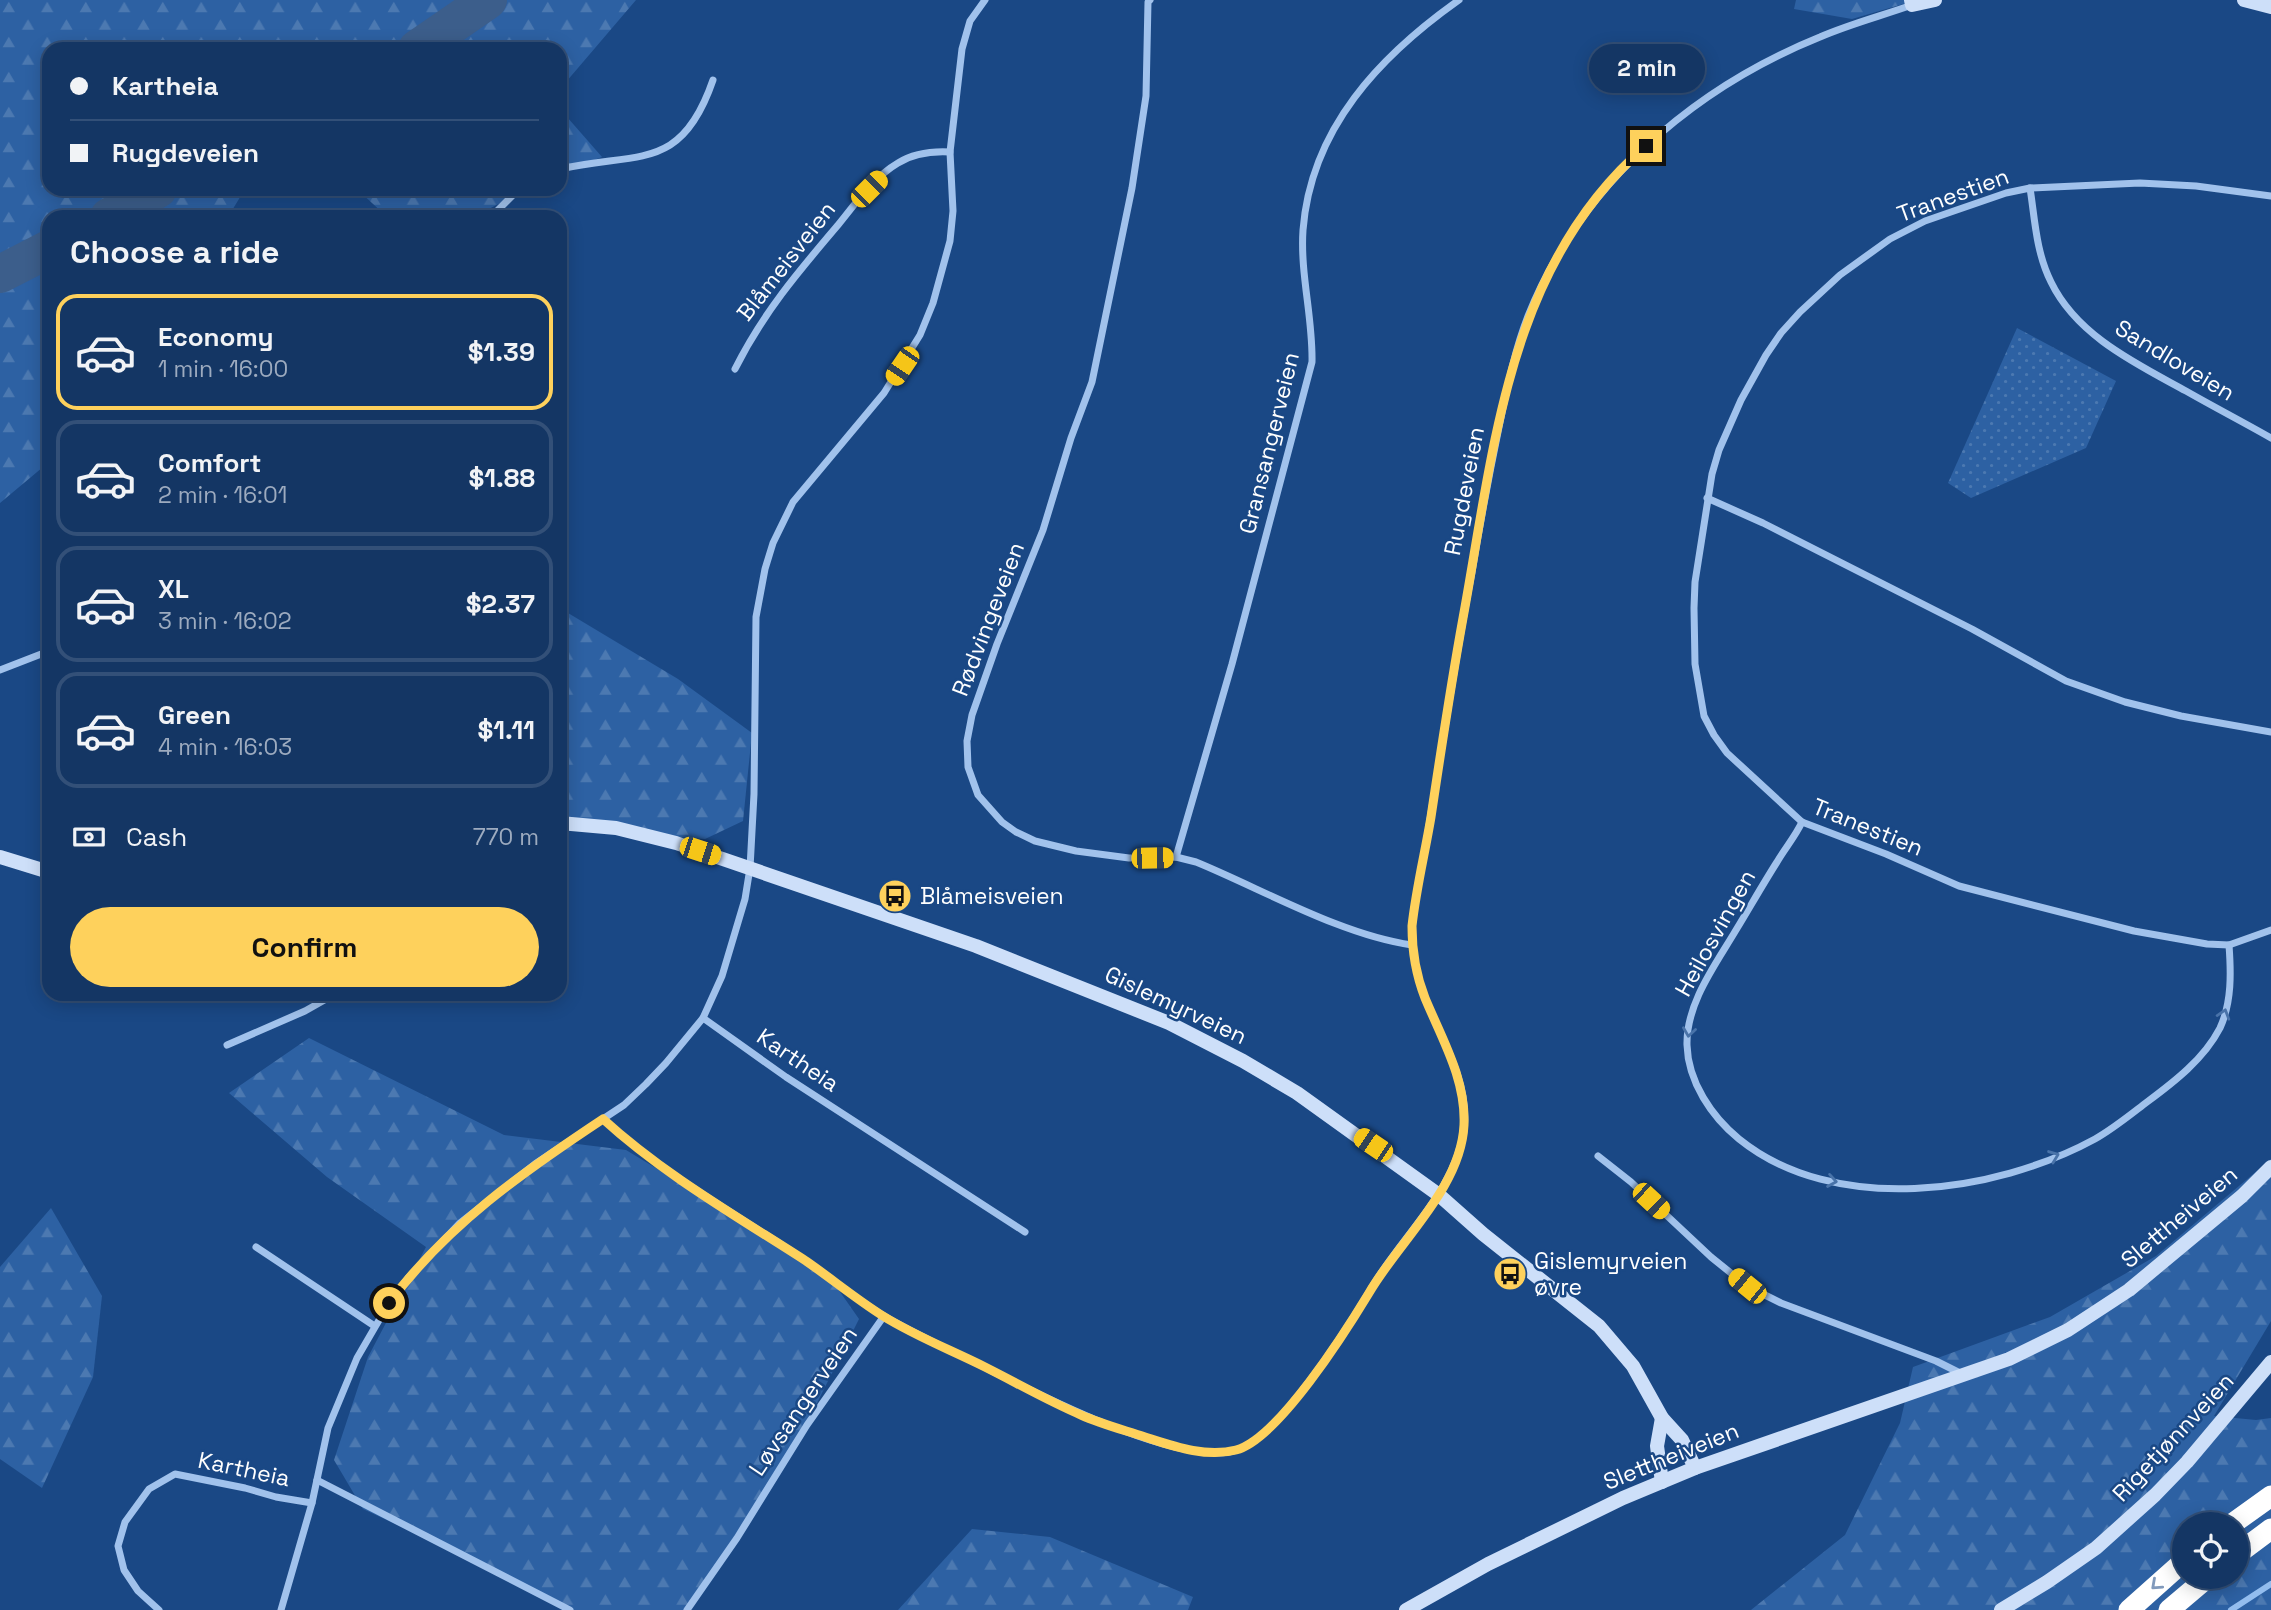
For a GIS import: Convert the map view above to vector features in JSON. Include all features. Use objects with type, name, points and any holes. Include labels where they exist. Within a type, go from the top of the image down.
[{"type":"highway","points":[[2249,1512],[2271,1496]]},
{"type":"highway","points":[[2249,1545],[2271,1529]]},
{"type":"highway","points":[[2129,1610],[2172,1572]]},
{"type":"highway","points":[[2169,1610],[2194,1589]]},
{"type":"street","points":[[750,868],[754,794],[756,617],[772,543],[793,502],[884,393],[920,335],[933,303],[950,241],[953,211],[950,152],[962,49],[970,21],[985,0]]},
{"type":"street","name":"Gransangerveien","points":[[1176,857],[1235,651],[1312,362],[1303,231],[1311,187],[1330,137],[1356,94],[1389,55],[1459,0]]},
{"type":"street","name":"Rugdeveien","points":[[1439,1195],[1458,1156],[1464,1127],[1463,1106],[1453,1061],[1424,996],[1412,945],[1414,908],[1453,673],[1499,429],[1512,367],[1528,317],[1552,265],[1579,221],[1610,182],[1632,158],[1698,104],[1793,49],[1912,3],[1935,0]]},
{"type":"street","points":[[2244,0],[2271,6]]},
{"type":"street","name":"Rødvingeveien","points":[[1148,1],[1144,109],[1111,296],[1092,382],[1071,438],[1043,530],[972,715],[967,741],[968,767],[978,794],[1002,822],[1035,841],[1076,851],[1129,858],[1176,857],[1196,862],[1334,922],[1412,945]]},
{"type":"street","points":[[567,168],[643,157],[667,149],[680,139],[699,115],[713,80]]},
{"type":"street","name":"Blåmeisveien","points":[[735,369],[763,318],[781,293],[879,179],[897,163],[919,153],[950,152]]},
{"type":"street","name":"Tranestien","points":[[2271,196],[2196,186],[2140,183],[2030,188],[1925,221],[1903,232],[1840,275],[1781,333],[1741,400],[1719,450],[1707,498],[1694,608],[1695,664],[1704,716],[1727,753],[1802,822],[1959,886],[2134,931],[2207,944],[2229,945],[2271,930]]},
{"type":"street","name":"Sandloveien","points":[[2030,188],[2037,242],[2043,263],[2051,282],[2074,315],[2115,351],[2137,365],[2271,438]]},
{"type":"street","points":[[498,210],[512,196]]},
{"type":"street","points":[[1707,498],[1961,623],[2066,681],[2124,702],[2180,716],[2271,732]]},
{"type":"street","points":[[0,670],[42,654]]},
{"type":"street","name":"Heilosvingen","points":[[1802,822],[1705,983],[1689,1026],[1687,1046],[1690,1064],[1705,1102],[1731,1132],[1769,1160],[1812,1178],[1894,1188],[1954,1185],[2010,1173],[2094,1139],[2161,1091],[2204,1051],[2220,1028],[2226,1011],[2230,990],[2229,945]]},
{"type":"street","name":"Gislemyrveien","points":[[567,824],[616,828],[676,843],[976,946],[1168,1023],[1243,1061],[1297,1093],[1373,1145],[1439,1195],[1483,1234],[1599,1326],[1633,1366],[1662,1418],[1682,1440],[1695,1468]]},
{"type":"street","points":[[0,858],[42,870]]},
{"type":"street","name":"Kartheia","points":[[281,1610],[312,1503],[328,1428],[356,1358],[373,1325],[408,1278],[460,1223],[535,1164],[624,1105],[674,1054],[703,1018],[722,976],[745,899],[750,868]]},
{"type":"street","points":[[227,1045],[323,1001]]},
{"type":"street","name":"Kartheia","points":[[703,1018],[786,1077],[1025,1232]]},
{"type":"street","points":[[603,1119],[621,1137],[884,1316]]},
{"type":"street","points":[[1598,1156],[1631,1182],[1711,1257],[1747,1286],[1781,1303],[1936,1361],[1965,1375]]},
{"type":"street","name":"Slettheiveien","points":[[1406,1610],[1488,1564],[1695,1468],[1965,1375],[2021,1354],[2068,1330],[2108,1305],[2189,1241],[2242,1196],[2271,1167]]},
{"type":"street","name":"Løvsangerveien","points":[[687,1610],[737,1538],[807,1425],[884,1316],[1085,1417],[1173,1447],[1219,1452],[1240,1449],[1259,1438],[1301,1391],[1353,1318],[1375,1281],[1439,1195]]},
{"type":"street","points":[[256,1247],[373,1325]]},
{"type":"street","name":"Rigetjønnveien","points":[[2001,1610],[2096,1548],[2155,1495],[2187,1462],[2271,1362]]},
{"type":"street","points":[[1662,1418],[1657,1446],[1662,1482]]},
{"type":"street","name":"Kartheia","points":[[159,1610],[138,1591],[124,1570],[118,1546],[125,1522],[149,1489],[175,1474],[312,1503]]},
{"type":"street","name":"Kartheia","points":[[317,1480],[570,1610]]},
{"type":"green space","points":[[0,0],[636,0],[567,81],[567,42],[42,42],[42,196],[241,196],[232,210],[42,210],[42,468],[0,503]]},
{"type":"green space","points":[[1796,0],[1917,0],[1852,19],[1794,9]]},
{"type":"green space","points":[[567,117],[602,157],[567,170]]},
{"type":"green space","points":[[364,196],[514,196],[487,210],[380,210]]},
{"type":"green space","points":[[2017,328],[2116,381],[2086,448],[1971,498],[1948,483]]},
{"type":"green space","points":[[567,613],[678,679],[752,733],[743,821],[705,839],[567,830]]},
{"type":"green space","points":[[309,1038],[504,1135],[626,1150],[727,1211],[831,1279],[859,1319],[803,1431],[686,1610],[569,1610],[477,1562],[363,1509],[334,1460],[368,1357],[426,1247],[327,1177],[229,1093]]},
{"type":"green space","points":[[2271,1159],[2271,1321],[2214,1416],[2256,1420],[2271,1418],[2271,1610],[1751,1610],[1845,1535],[1900,1423],[1913,1367],[2050,1317],[2156,1256]]},
{"type":"green space","points":[[51,1208],[102,1296],[93,1377],[42,1488],[0,1459],[0,1267]]},
{"type":"green space","points":[[972,1529],[1050,1537],[1193,1597],[1188,1610],[898,1610]]},
{"type":"waterway","points":[[427,42],[488,0]]},
{"type":"waterway","points":[[121,210],[146,196]]},
{"type":"waterway","points":[[0,274],[42,253]]},
{"type":"waterway","points":[[2231,1610],[2271,1584]]},
{"type":"place","name":"Blåmeisveien","points":[[895,896]]},
{"type":"place","name":"Gislemyrveien øvre","points":[[1510,1274]]},
{"type":"route","points":[[389,1303],[431,1252],[460,1223],[535,1164],[603,1119],[621,1137],[810,1264],[860,1301],[909,1330],[1056,1404],[1085,1417],[1173,1447],[1219,1452],[1240,1449],[1259,1438],[1301,1391],[1347,1327],[1375,1281],[1439,1195],[1458,1156],[1464,1127],[1459,1084],[1453,1061],[1424,996],[1412,945],[1412,926],[1453,673],[1491,468],[1512,367],[1528,317],[1552,265],[1592,204],[1646,146]]}]
